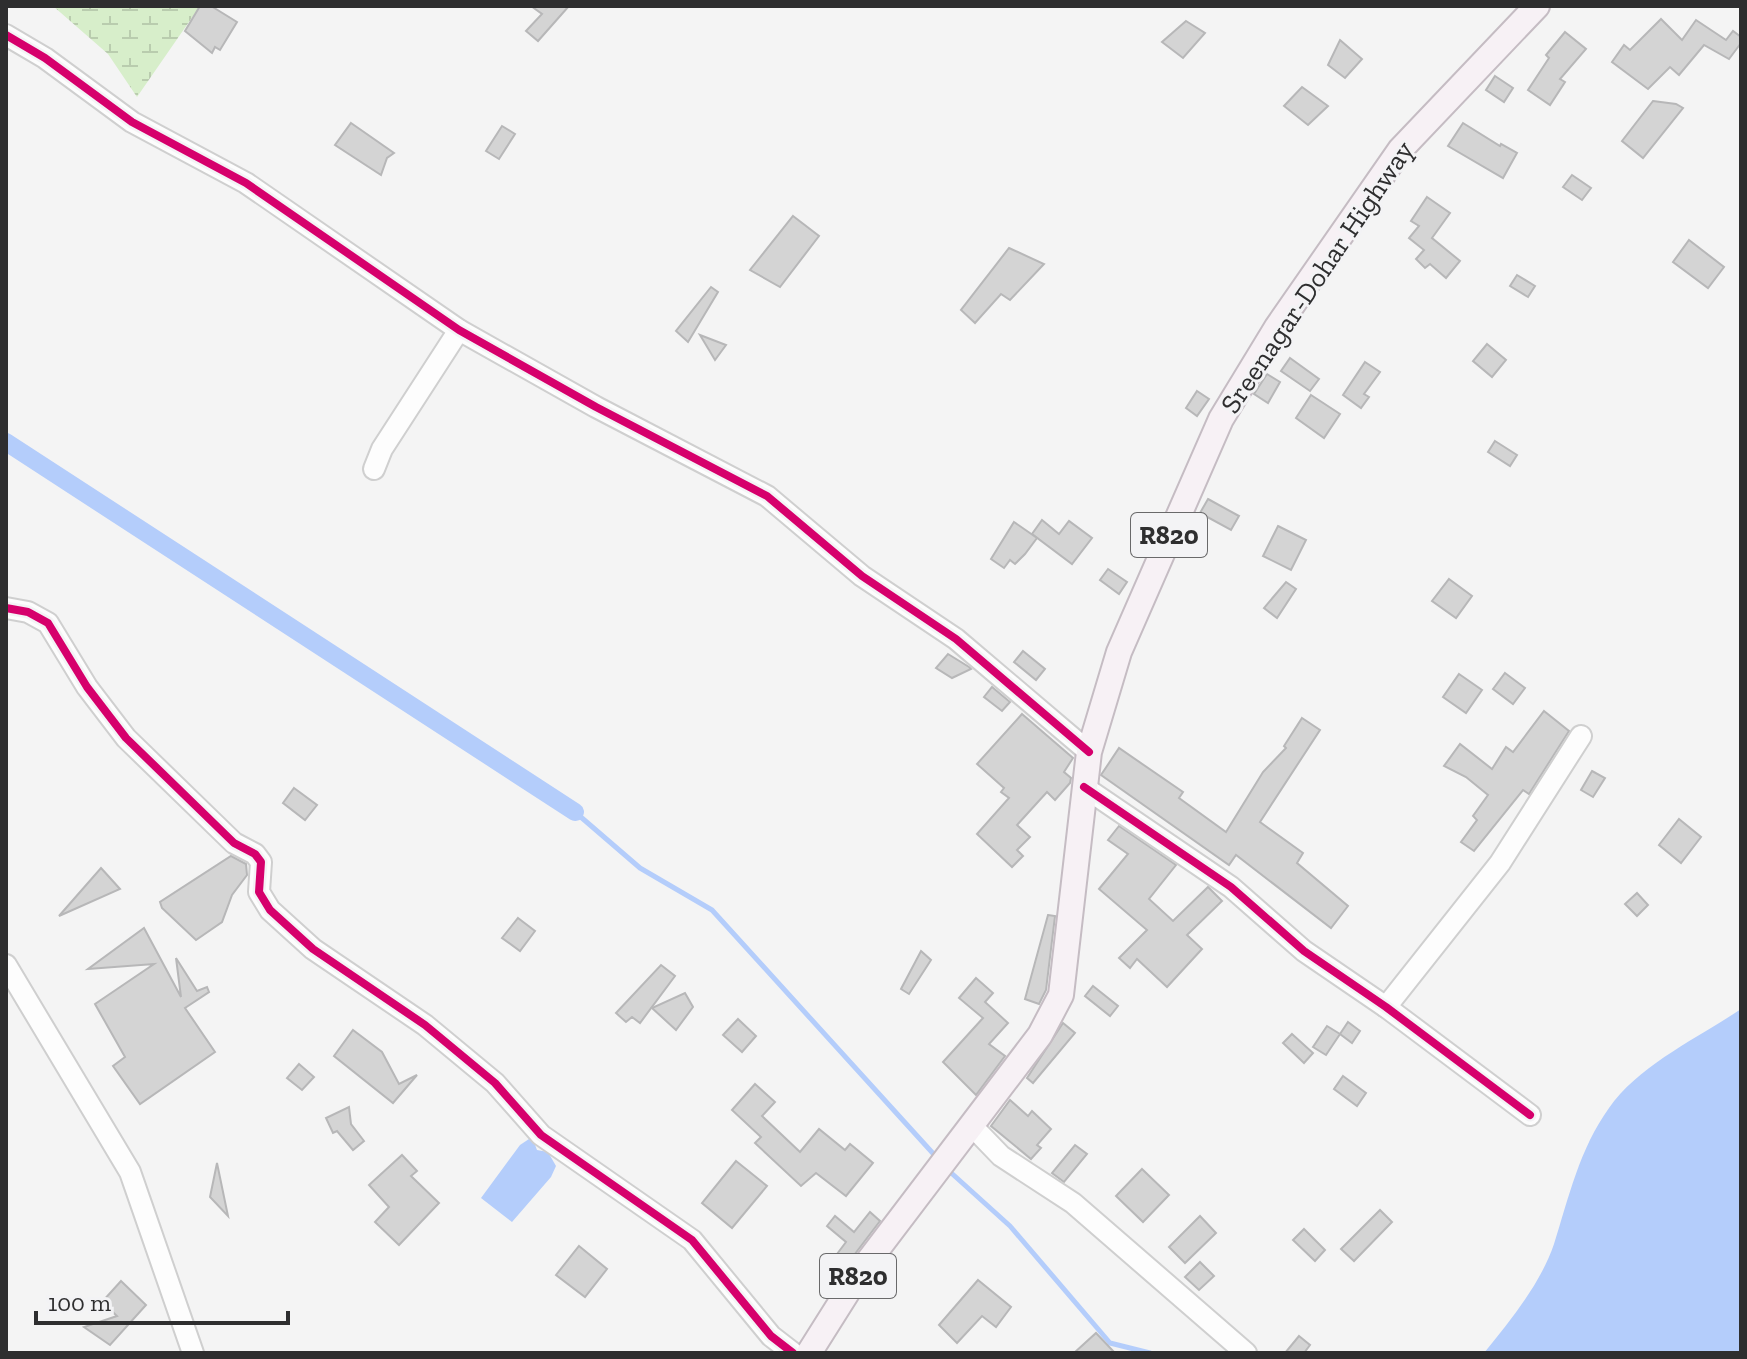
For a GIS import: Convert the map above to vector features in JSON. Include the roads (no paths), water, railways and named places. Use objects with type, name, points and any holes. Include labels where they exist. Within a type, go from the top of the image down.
[{"type":"main road","name":"Sreenagar-Dohar Highway","points":[[809,1353],[851,1285],[1040,1035],[1061,995],[1089,752],[1119,652],[1221,419],[1277,327],[1400,150],[1537,6]]},
{"type":"street","points":[[6,35],[45,58],[132,122],[246,183],[459,330],[596,407],[767,496],[862,576],[956,639],[1089,752]]},
{"type":"street","points":[[374,469],[382,449],[459,330]]},
{"type":"street","points":[[6,608],[28,612],[48,623],[87,687],[126,738],[234,843],[255,854],[261,862],[259,892],[270,910],[313,949],[425,1025],[495,1083],[541,1135],[692,1240],[771,1336],[793,1353]]},
{"type":"street","points":[[1386,1007],[1500,863],[1581,736]]},
{"type":"street","points":[[1084,787],[1231,887],[1304,951],[1386,1007],[1530,1115]]},
{"type":"street","points":[[6,965],[130,1172],[193,1353]]},
{"type":"street","points":[[969,1132],[1073,1203],[1246,1353]]},
{"type":"water","points":[[1741,1009],[1741,1353],[1484,1353],[1541,1273],[1554,1244],[1582,1157],[1609,1108],[1636,1078],[1653,1065]]},
{"type":"water","points":[[532,1137],[537,1150],[548,1152],[556,1166],[551,1177],[512,1222],[481,1198],[520,1145]]},
{"type":"waterway","points":[[6,442],[575,812]]},
{"type":"waterway","points":[[575,812],[640,868],[712,910],[939,1160]]},
{"type":"waterway","points":[[948,1170],[1010,1226],[1110,1343],[1150,1353]]}]
